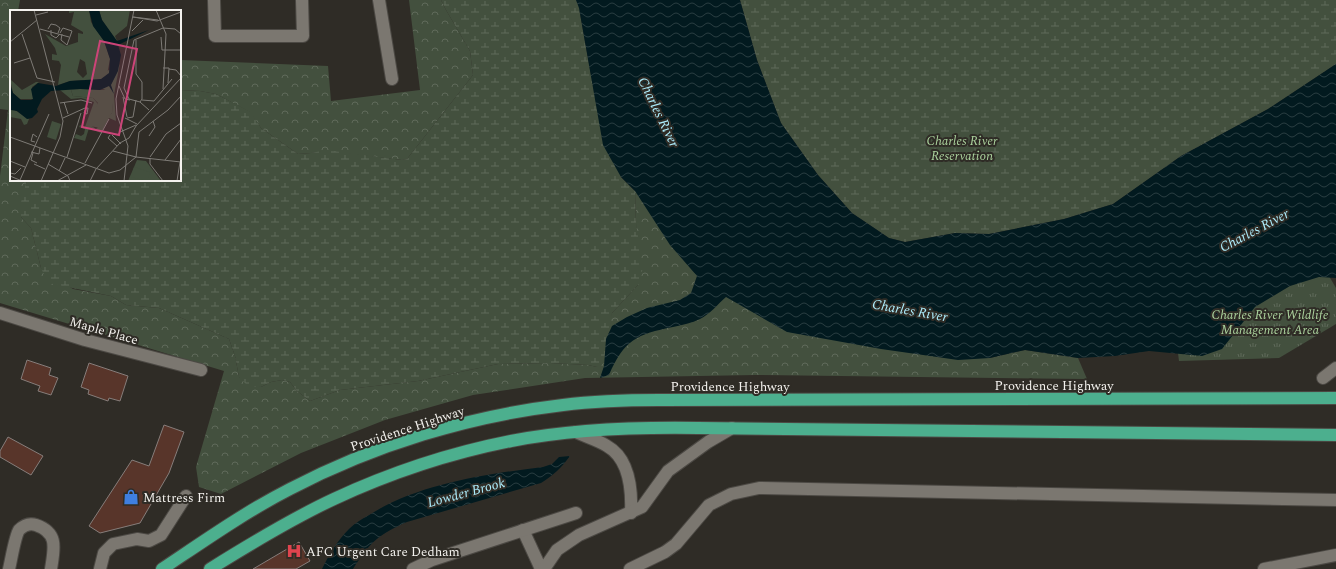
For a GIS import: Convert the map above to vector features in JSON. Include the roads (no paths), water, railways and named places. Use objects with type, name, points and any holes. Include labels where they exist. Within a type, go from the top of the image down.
[{"type":"highway","name":"Providence Highway","points":[[162,569],[246,514],[290,489],[348,462],[378,450],[438,431],[499,415],[531,410],[595,402],[659,400],[1336,398]]},
{"type":"highway","points":[[210,569],[270,532],[305,513],[361,487],[450,456],[481,448],[520,440],[576,432],[635,428],[732,428],[1336,435]]},
{"type":"street","points":[[214,0],[214,36],[303,36],[302,0]]},
{"type":"street","points":[[379,0],[392,79]]},
{"type":"street","name":"Maple Place","points":[[0,313],[85,340],[201,370]]},
{"type":"street","points":[[1323,378],[1336,368]]},
{"type":"street","points":[[523,530],[542,569],[557,550],[579,535],[632,513],[642,507],[652,491],[668,471],[708,442],[732,428]]},
{"type":"street","points":[[576,432],[608,446],[620,457],[628,474],[632,494],[632,513]]},
{"type":"street","points":[[630,569],[665,552],[676,544],[709,505],[731,494],[759,488],[1336,500]]},
{"type":"street","points":[[100,569],[104,553],[113,544],[137,539],[149,540],[161,535],[186,496]]},
{"type":"street","points":[[413,569],[432,560],[576,513]]},
{"type":"street","points":[[9,569],[18,531],[24,525],[33,524],[44,528],[52,536],[54,546],[51,569]]},
{"type":"street","points":[[1264,569],[1336,554]]},
{"type":"water","name":"Charles River","points":[[576,0],[740,0],[757,60],[781,123],[818,175],[852,213],[889,238],[905,242],[955,233],[989,234],[1064,219],[1113,204],[1181,156],[1268,109],[1336,64],[1336,278],[1319,277],[1290,286],[1255,307],[1222,349],[1202,356],[1149,351],[1115,356],[1078,358],[1025,350],[990,358],[958,360],[881,349],[787,332],[726,297],[704,317],[694,322],[650,333],[633,340],[620,354],[609,375],[600,378],[604,366],[606,339],[612,326],[647,308],[680,300],[691,293],[697,276],[670,245],[635,191],[621,177],[603,145],[579,8]]},
{"type":"water","name":"Lowder Brook","points":[[570,456],[557,471],[541,483],[407,522],[389,531],[370,546],[353,569],[322,569],[334,548],[349,529],[388,504],[409,495],[453,482],[499,473],[543,467],[552,464],[559,457]]},
{"type":"place","name":"Mattress Firm","points":[[131,497]]},
{"type":"place","name":"AFC Urgent Care Dedham","points":[[294,551]]},
{"type":"park label","name":"Charles River Reservation","points":[[962,148]]},
{"type":"park label","name":"Charles River Wildlife Management Area","points":[[1270,322]]}]
